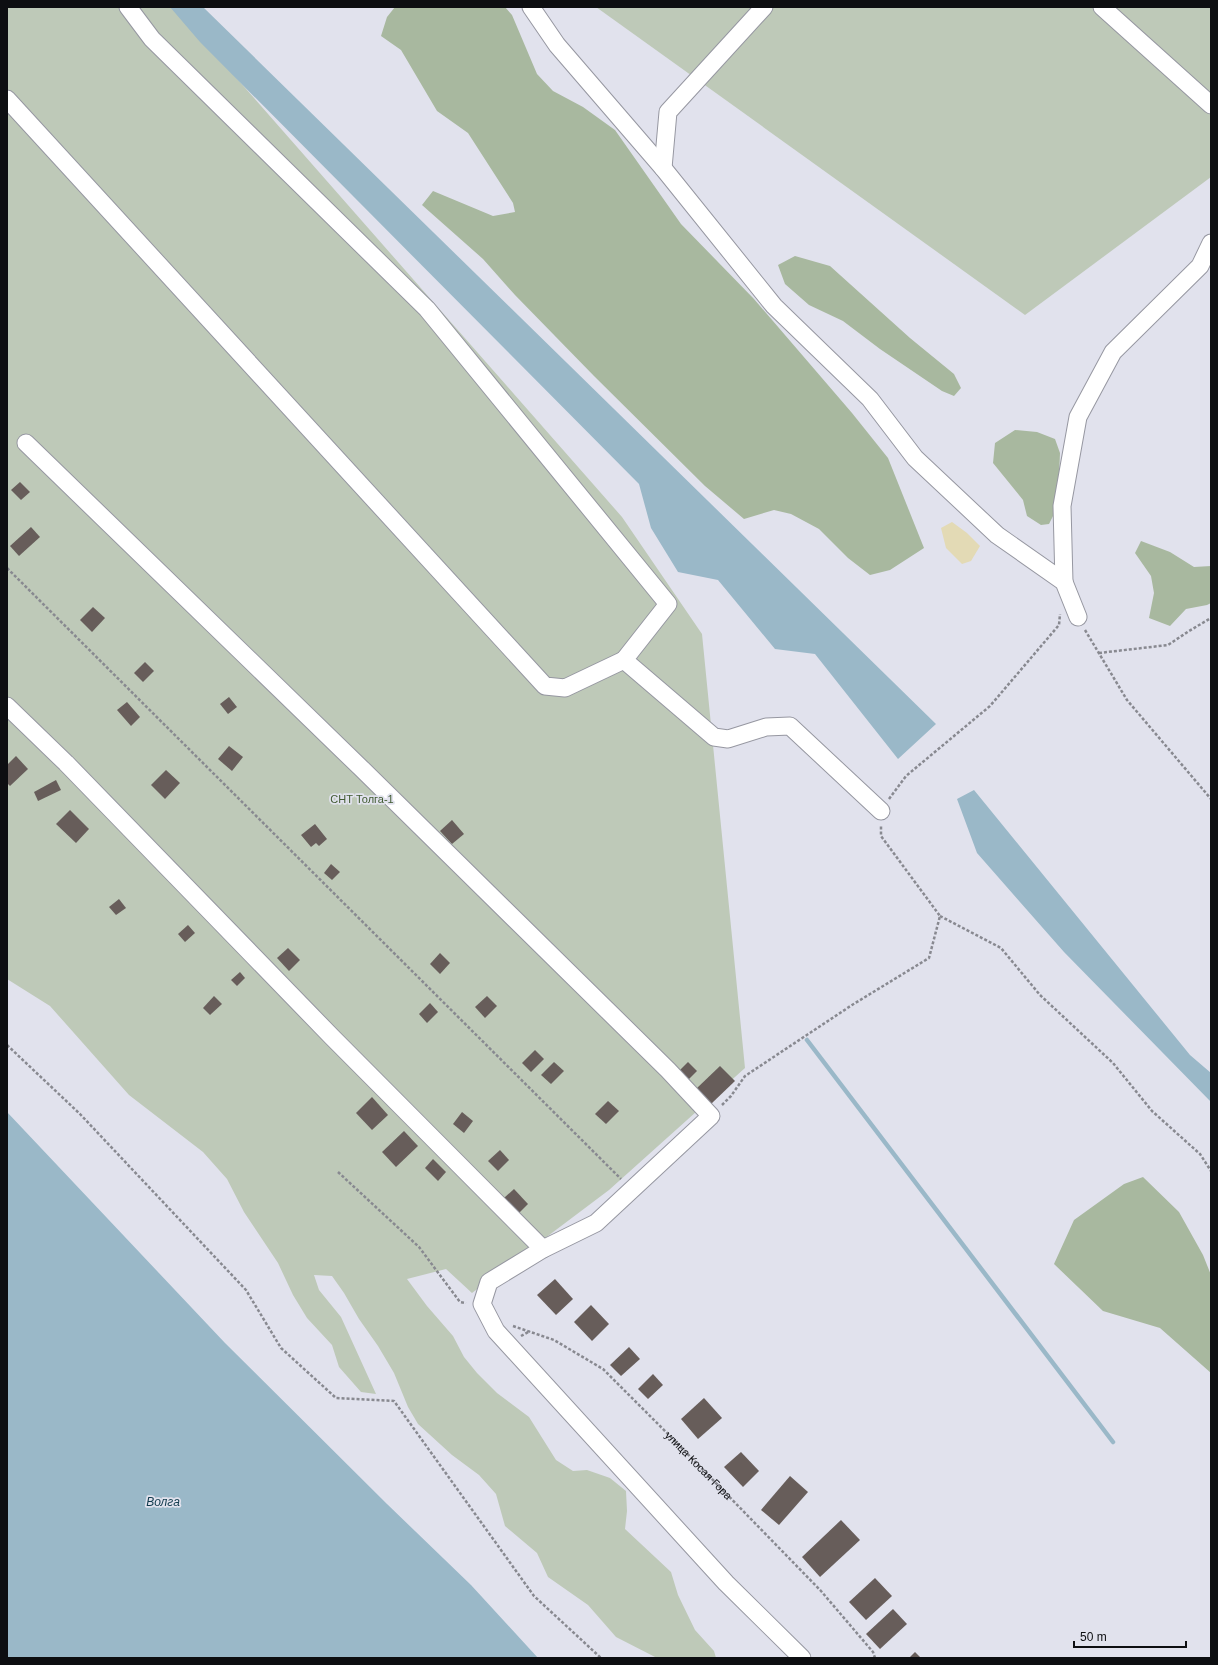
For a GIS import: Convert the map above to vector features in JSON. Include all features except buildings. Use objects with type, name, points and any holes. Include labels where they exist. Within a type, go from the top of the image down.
[{"type":"street","points":[[7,99],[545,686],[565,688],[624,660],[668,604],[427,309],[152,39],[128,7]]},
{"type":"street","points":[[531,7],[557,45],[663,168],[774,306],[870,400],[915,458],[997,535],[1064,582]]},
{"type":"street","points":[[663,168],[668,112],[764,7]]},
{"type":"street","points":[[1102,7],[1211,105]]},
{"type":"street","points":[[1078,617],[1064,582],[1062,506],[1078,417],[1113,352],[1200,266],[1211,243]]},
{"type":"street","points":[[26,443],[361,768],[668,1070],[711,1116],[596,1223],[543,1249],[490,1282],[482,1304],[496,1331],[726,1583],[802,1658]]},
{"type":"street","points":[[624,660],[714,737],[728,739],[766,727],[790,726],[881,811]]},
{"type":"street","points":[[7,706],[66,763],[332,1038],[543,1249]]},
{"type":"path","points":[[7,568],[631,1189]]},
{"type":"path","points":[[1060,610],[1058,625],[990,706],[906,776],[881,811],[881,836],[940,916],[1001,948],[1040,995],[1113,1063],[1152,1111],[1200,1154],[1211,1171]]},
{"type":"path","points":[[1078,617],[1126,700],[1211,799]]},
{"type":"path","points":[[1099,653],[1168,645],[1189,630],[1211,618]]},
{"type":"path","points":[[711,1116],[731,1096],[745,1076],[852,1004],[929,958],[940,916]]},
{"type":"path","points":[[7,1045],[80,1114],[246,1290],[281,1348],[336,1398],[394,1401],[534,1596],[601,1658]]},
{"type":"path","points":[[338,1172],[418,1247],[460,1302],[482,1304]]},
{"type":"path","name":"улица Косая Гора","points":[[489,1319],[554,1340],[603,1369],[820,1591],[873,1652],[875,1658]]},
{"type":"green space","name":"СНТ Толга-1","points":[[7,7],[174,7],[622,517],[702,634],[745,1068],[609,1190],[472,1293],[446,1269],[407,1279],[427,1306],[453,1336],[464,1357],[477,1373],[497,1393],[529,1417],[556,1460],[573,1471],[587,1470],[610,1478],[626,1491],[627,1511],[625,1529],[671,1572],[678,1595],[695,1630],[714,1651],[716,1658],[657,1658],[616,1637],[588,1605],[548,1577],[537,1553],[505,1526],[496,1494],[479,1475],[452,1455],[418,1424],[408,1407],[394,1373],[332,1276],[314,1275],[319,1290],[341,1317],[376,1394],[361,1392],[339,1367],[332,1345],[307,1318],[293,1295],[278,1263],[244,1212],[227,1179],[203,1152],[129,1095],[50,1006],[7,979]]},
{"type":"green space","points":[[395,7],[505,7],[512,15],[537,74],[553,91],[583,107],[615,130],[681,224],[754,299],[852,413],[888,458],[924,548],[890,570],[870,575],[848,558],[819,529],[791,514],[774,510],[744,519],[705,486],[594,376],[515,295],[483,259],[422,205],[433,191],[493,216],[515,212],[513,203],[468,133],[437,111],[401,50],[381,36],[387,17]]},
{"type":"green space","points":[[596,7],[1211,7],[1211,177],[1025,315]]},
{"type":"green space","points":[[795,256],[830,266],[910,338],[954,374],[961,388],[954,396],[942,391],[880,349],[843,321],[809,305],[785,284],[778,265]]},
{"type":"green space","points":[[1015,430],[1037,432],[1055,439],[1060,453],[1059,477],[1055,512],[1049,524],[1041,525],[1027,516],[1023,500],[993,463],[995,443]]},
{"type":"green space","points":[[1141,541],[1170,552],[1194,567],[1211,566],[1211,603],[1186,609],[1170,626],[1149,618],[1154,593],[1151,576],[1135,553]]},
{"type":"green space","points":[[1143,1177],[1179,1212],[1203,1255],[1211,1275],[1211,1373],[1160,1328],[1103,1311],[1054,1264],[1074,1220],[1124,1184]]},
{"type":"sand","points":[[952,522],[967,533],[980,546],[971,561],[962,564],[946,548],[941,528]]},
{"type":"water","points":[[170,7],[203,7],[936,724],[898,759],[815,654],[775,649],[718,580],[678,572],[651,528],[639,484],[200,42]]},
{"type":"water","points":[[974,790],[1190,1055],[1211,1073],[1211,1102],[1064,952],[977,853],[957,799]]},
{"type":"water","name":"Волга","points":[[7,1112],[225,1343],[471,1585],[538,1658],[7,1658]]},
{"type":"waterway","points":[[807,1040],[1113,1442]]}]
